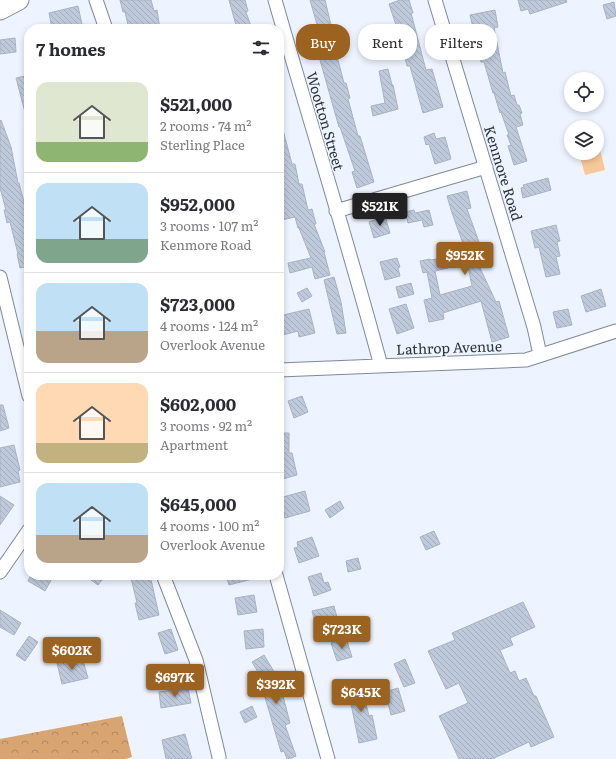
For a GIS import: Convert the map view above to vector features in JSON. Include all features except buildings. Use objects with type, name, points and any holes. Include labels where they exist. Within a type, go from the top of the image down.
[{"type":"street","points":[[0,10],[19,0]]},
{"type":"street","points":[[96,0],[104,24]]},
{"type":"street","name":"Wootton Street","points":[[275,0],[282,24]]},
{"type":"street","name":"Kenmore Road","points":[[435,0],[534,327],[540,355]]},
{"type":"street","name":"Wootton Street","points":[[284,31],[381,366]]},
{"type":"street","points":[[336,210],[486,167]]},
{"type":"street","points":[[0,277],[24,375]]},
{"type":"street","name":"Lathrop Avenue","points":[[284,370],[526,360],[616,331]]},
{"type":"street","points":[[0,572],[24,537]]},
{"type":"street","points":[[165,580],[196,660],[219,758]]},
{"type":"street","points":[[277,580],[328,759]]},
{"type":"green space","points":[[122,716],[132,757],[125,759],[0,759],[0,739]]},
{"type":"shaded area","points":[[581,160],[603,160],[605,170],[585,175]]}]
